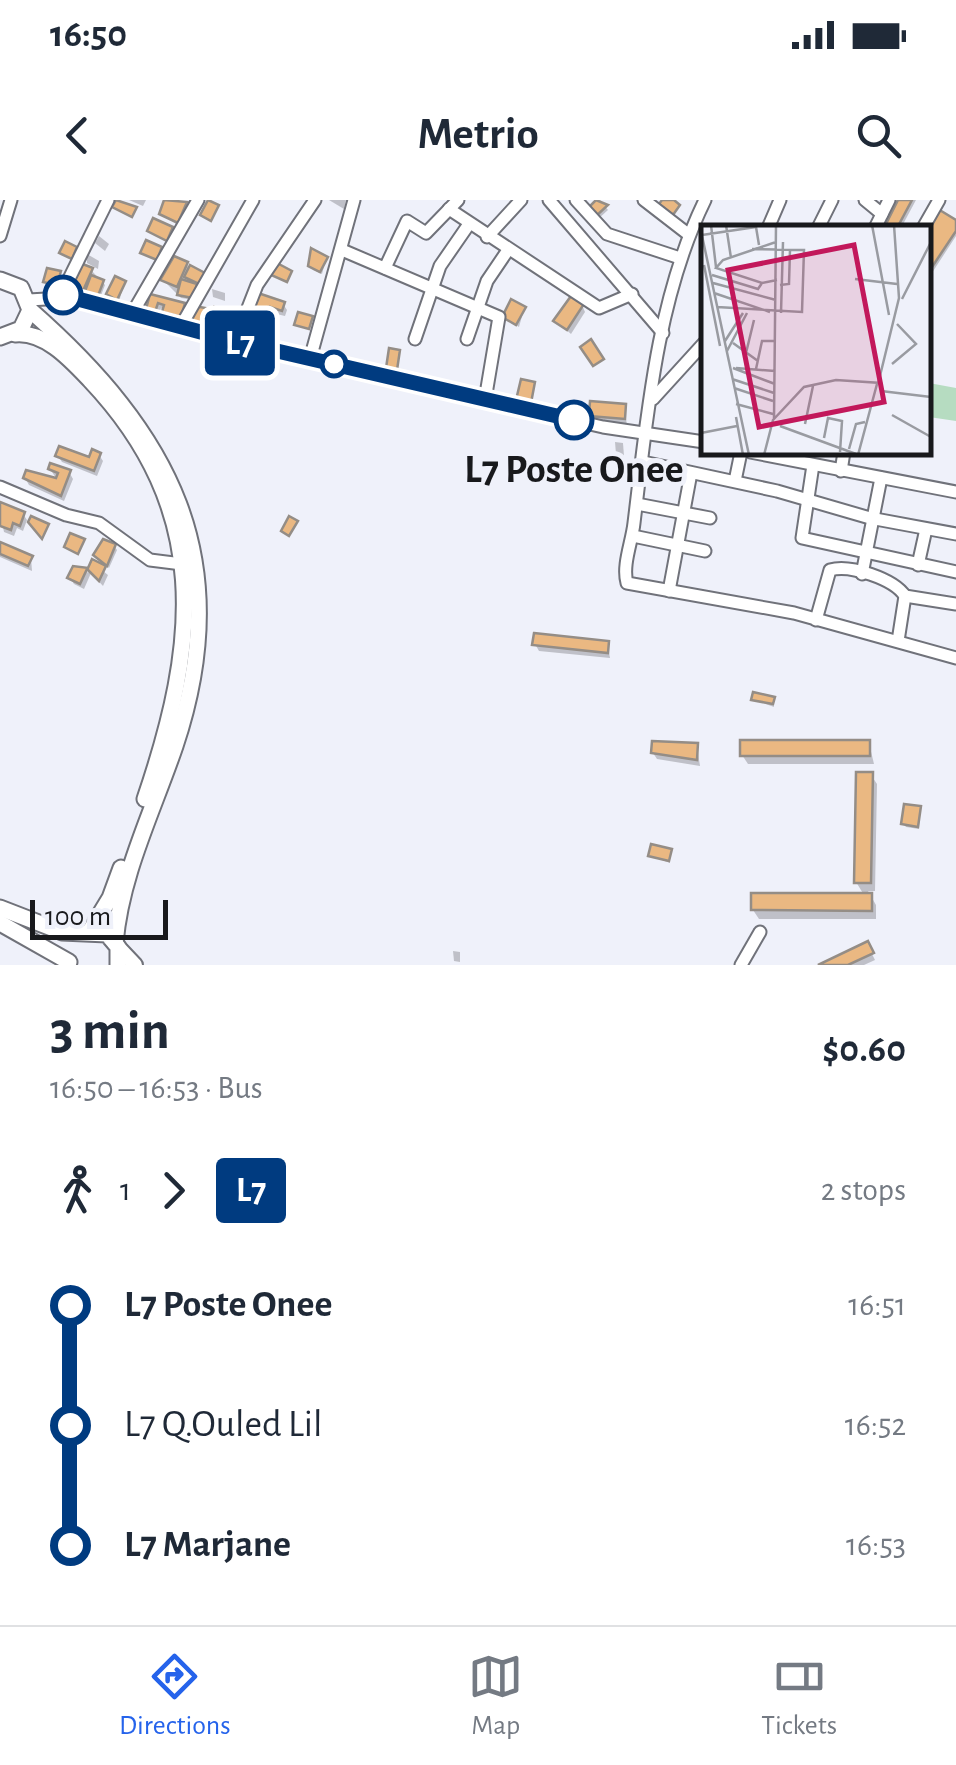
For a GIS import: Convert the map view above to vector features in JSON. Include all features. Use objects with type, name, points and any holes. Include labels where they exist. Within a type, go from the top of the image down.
[{"type":"highway","points":[[0,280],[16,284],[29,305],[92,366],[139,424],[174,490],[194,564],[198,621],[187,706],[125,890],[116,945],[118,965]]},
{"type":"highway","points":[[8,335],[26,324],[29,305]]},
{"type":"highway","points":[[0,922],[70,964],[71,945],[85,933],[115,886],[178,696],[185,643],[182,564],[162,492],[124,422],[55,348],[36,336],[8,335]]},
{"type":"highway","points":[[0,908],[53,930],[101,932],[116,945]]},
{"type":"main road","points":[[116,945],[134,965]]},
{"type":"street","points":[[0,236],[11,200]]},
{"type":"street","points":[[61,295],[108,200]]},
{"type":"street","points":[[133,312],[198,200]]},
{"type":"street","points":[[181,326],[253,200]]},
{"type":"street","points":[[234,341],[257,284],[316,200]]},
{"type":"street","points":[[310,359],[354,200]]},
{"type":"street","points":[[487,237],[521,200]]},
{"type":"street","points":[[576,200],[607,234],[680,258]]},
{"type":"street","points":[[644,200],[688,234]]},
{"type":"street","points":[[705,200],[680,258],[663,333],[624,573],[627,583],[816,620],[956,658]]},
{"type":"street","points":[[769,225],[780,200]]},
{"type":"street","points":[[820,225],[832,200]]},
{"type":"street","points":[[865,200],[882,214]]},
{"type":"street","points":[[876,225],[890,200]]},
{"type":"street","points":[[925,225],[939,200]]},
{"type":"street","points":[[553,201],[663,333]]},
{"type":"street","points":[[384,268],[407,221],[426,233],[454,204],[469,224],[487,237],[601,309],[632,294]]},
{"type":"street","points":[[415,339],[447,252],[469,224]]},
{"type":"street","points":[[342,250],[500,319],[485,400]]},
{"type":"street","points":[[467,339],[477,307],[508,250]]},
{"type":"street","points":[[29,305],[61,295],[234,341],[485,400],[603,427],[701,441]]},
{"type":"street","points":[[653,398],[701,347]]},
{"type":"street","points":[[735,482],[740,455]]},
{"type":"street","points":[[764,455],[956,492]]},
{"type":"street","points":[[841,471],[844,455]]},
{"type":"street","points":[[643,462],[870,518],[956,534]]},
{"type":"street","points":[[814,466],[802,538],[956,572]]},
{"type":"street","points":[[669,590],[692,474]]},
{"type":"street","points":[[862,574],[870,518],[881,478]]},
{"type":"street","points":[[0,488],[66,515],[99,522],[150,560],[182,564]]},
{"type":"street","points":[[636,504],[710,518]]},
{"type":"street","points":[[918,564],[926,529]]},
{"type":"street","points":[[633,536],[706,551]]},
{"type":"street","points":[[816,620],[830,570],[840,567],[898,586],[905,596],[898,641]]},
{"type":"street","points":[[905,596],[956,604]]},
{"type":"street","points":[[740,965],[760,932]]},
{"type":"green space","points":[[931,383],[956,388],[956,421],[931,417]]},
{"type":"building","points":[[116,200],[137,207],[132,217],[112,207]]},
{"type":"building","points":[[164,200],[187,202],[178,223],[159,214]]},
{"type":"building","points":[[208,200],[219,205],[211,221],[200,215]]},
{"type":"building","points":[[596,200],[608,205],[595,217],[587,209]]},
{"type":"building","points":[[662,200],[674,200],[680,205],[673,215],[659,204]]},
{"type":"building","points":[[898,200],[912,200],[899,225],[886,225]]},
{"type":"building","points":[[938,209],[956,220],[956,231],[931,268],[931,225]]},
{"type":"building","points":[[153,218],[173,227],[167,241],[147,231]]},
{"type":"building","points":[[146,240],[162,247],[157,260],[140,253]]},
{"type":"building","points":[[65,241],[77,247],[72,259],[59,253]]},
{"type":"building","points":[[311,248],[328,257],[320,272],[308,266]]},
{"type":"building","points":[[174,256],[188,262],[177,287],[160,280]]},
{"type":"building","points":[[80,263],[93,268],[82,293],[69,287]]},
{"type":"building","points":[[277,263],[292,271],[287,282],[271,275]]},
{"type":"building","points":[[190,265],[205,273],[199,284],[184,277]]},
{"type":"building","points":[[47,268],[61,271],[57,285],[43,282]]},
{"type":"building","points":[[91,275],[104,280],[98,296],[85,291]]},
{"type":"building","points":[[115,276],[126,281],[117,300],[106,294]]},
{"type":"building","points":[[181,279],[197,284],[193,298],[177,295]]},
{"type":"building","points":[[258,293],[285,302],[282,311],[270,307],[265,336],[247,330]]},
{"type":"building","points":[[150,294],[185,303],[181,317],[162,312],[164,305],[158,303],[155,312],[146,309]]},
{"type":"building","points":[[571,296],[584,304],[567,330],[553,321]]},
{"type":"building","points":[[511,299],[526,307],[516,325],[502,317]]},
{"type":"building","points":[[195,306],[210,309],[206,325],[192,322]]},
{"type":"building","points":[[214,307],[234,315],[229,330],[208,323]]},
{"type":"building","points":[[298,312],[313,316],[309,329],[294,325]]},
{"type":"building","points":[[591,339],[604,359],[593,366],[580,347]]},
{"type":"building","points":[[389,348],[400,350],[397,370],[386,368]]},
{"type":"building","points":[[521,379],[535,382],[531,403],[516,400]]},
{"type":"building","points":[[590,401],[626,404],[625,419],[589,416]]},
{"type":"building","points":[[59,446],[89,457],[92,449],[101,453],[94,471],[55,456]]},
{"type":"building","points":[[50,463],[71,470],[61,496],[23,478],[26,470],[56,478],[58,473],[48,469]]},
{"type":"building","points":[[0,502],[25,512],[20,526],[13,523],[11,530],[0,526]]},
{"type":"building","points":[[31,516],[49,524],[42,539],[28,522]]},
{"type":"building","points":[[289,516],[298,521],[289,536],[281,531]]},
{"type":"building","points":[[70,533],[85,539],[78,554],[64,547]]},
{"type":"building","points":[[103,539],[116,544],[107,566],[93,555]]},
{"type":"building","points":[[0,542],[33,556],[28,566],[0,554]]},
{"type":"building","points":[[92,559],[106,566],[99,581],[87,569],[80,584],[67,578],[73,566],[88,568]]},
{"type":"building","points":[[534,633],[609,641],[608,653],[532,645]]},
{"type":"building","points":[[753,692],[775,697],[773,704],[751,700]]},
{"type":"building","points":[[740,740],[870,740],[870,756],[740,756]]},
{"type":"building","points":[[652,741],[698,743],[697,760],[651,753]]},
{"type":"building","points":[[856,772],[873,772],[871,883],[854,883]]},
{"type":"building","points":[[904,804],[921,806],[918,827],[901,824]]},
{"type":"building","points":[[651,844],[672,849],[669,861],[648,856]]},
{"type":"building","points":[[751,893],[872,893],[872,911],[751,910]]},
{"type":"building","points":[[868,941],[874,953],[848,965],[818,965]]},
{"type":"bus line","name":"L7","points":[[63,295],[234,341],[574,420]]},
{"type":"place","name":"L7 Poste Onee","points":[[574,420]]}]
